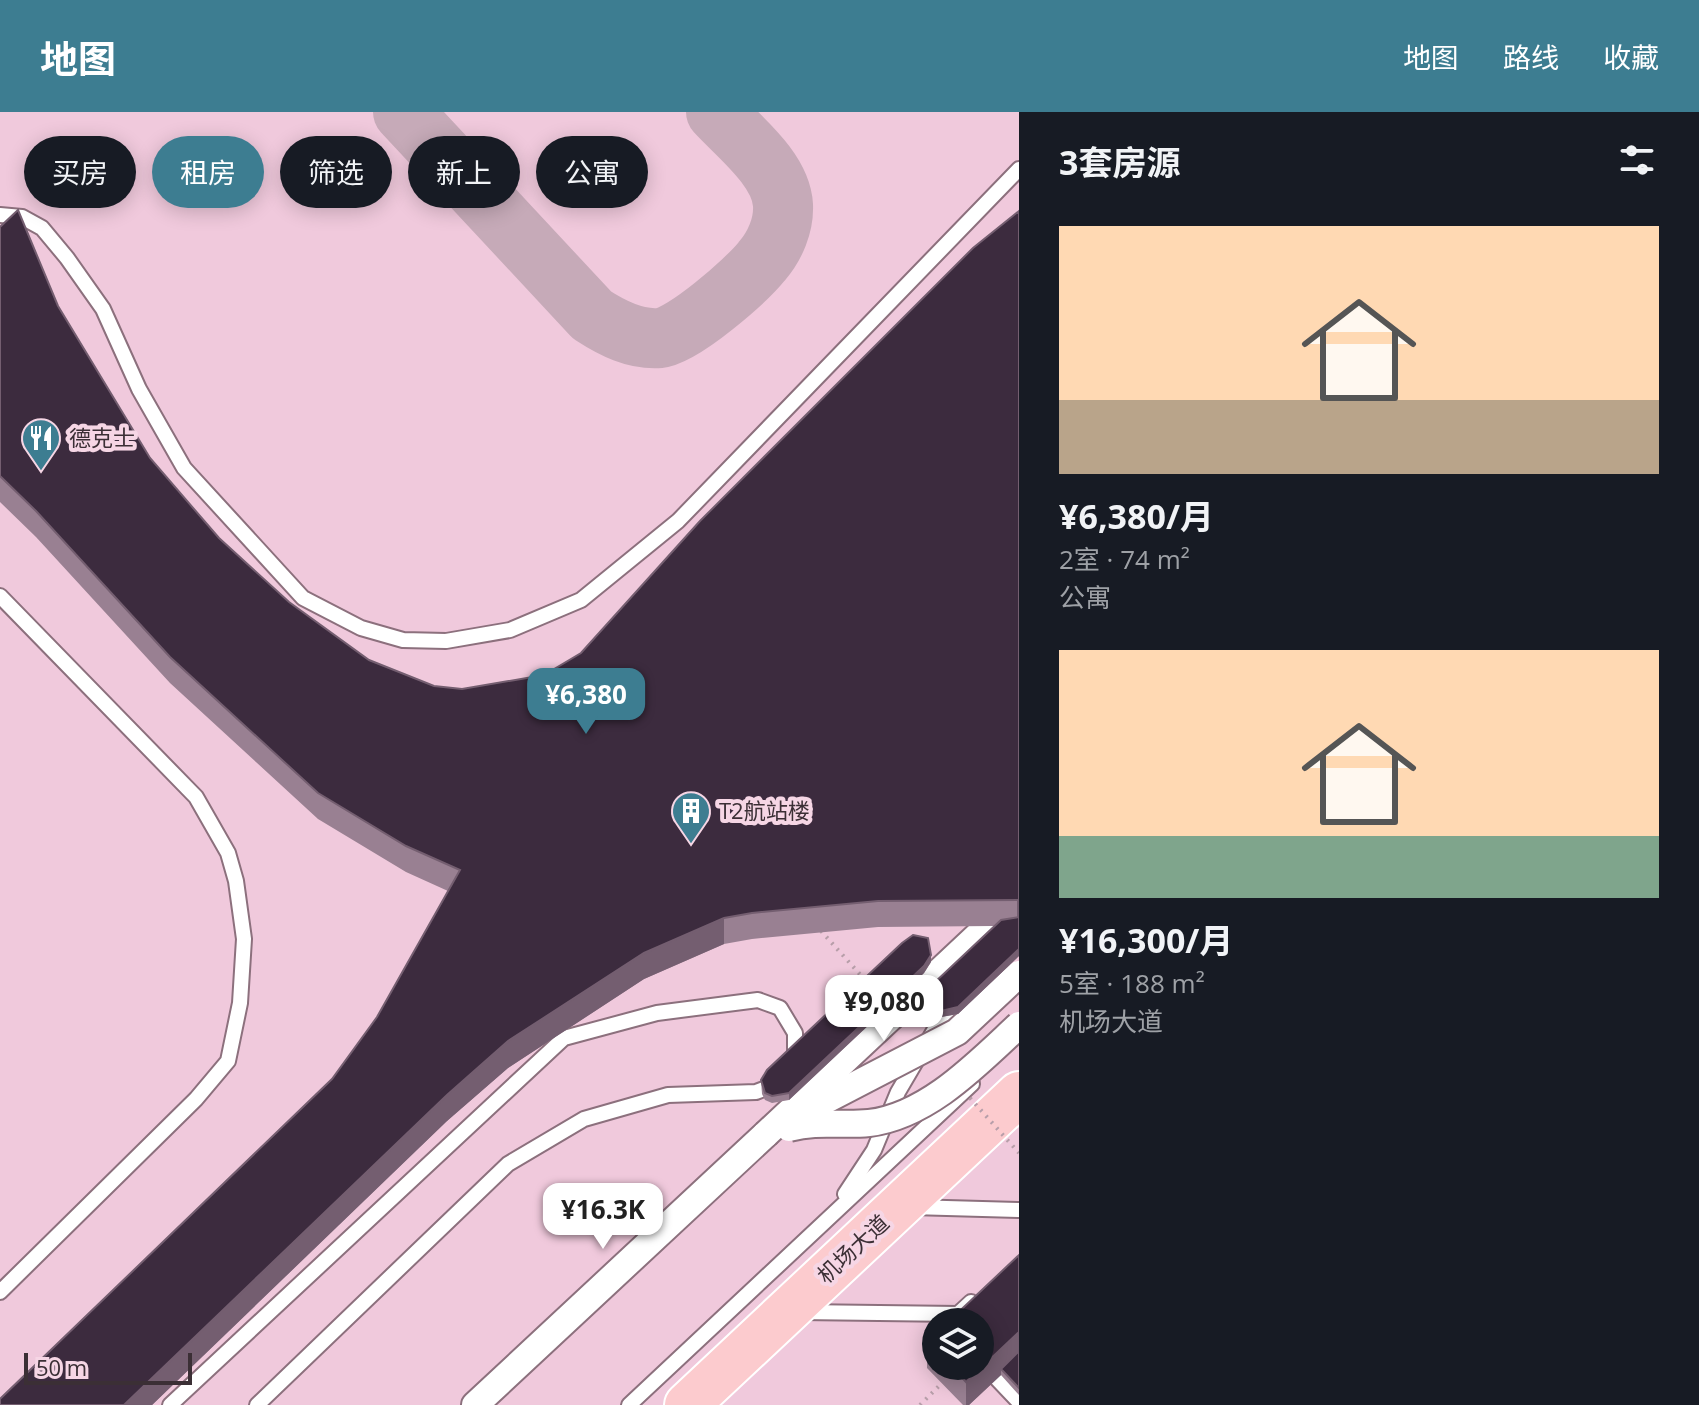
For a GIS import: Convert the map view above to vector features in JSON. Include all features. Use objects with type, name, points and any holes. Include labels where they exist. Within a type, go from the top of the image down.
[{"type":"highway","name":"机场大道","points":[[687,1405],[1019,1094]]},
{"type":"street","points":[[475,1405],[1019,897]]},
{"type":"street","points":[[766,1134],[822,1100],[957,1032],[1019,974]]},
{"type":"street","points":[[766,1134],[814,1121],[870,1123],[914,1108],[972,1069],[1019,1025]]},
{"type":"lane","points":[[0,215],[22,217],[42,228],[67,258],[103,309],[139,389],[184,468],[303,598],[361,628],[403,640],[446,641],[510,630],[581,600],[678,521],[1019,169]]},
{"type":"lane","points":[[0,596],[196,797],[228,853],[236,881],[244,939],[240,1003],[228,1061],[196,1099],[0,1292]]},
{"type":"lane","points":[[832,1213],[874,1150],[898,1092],[935,1029],[977,990]]},
{"type":"lane","points":[[170,1405],[564,1038],[657,1013],[700,1007],[758,1000],[780,1008],[795,1033],[796,1060],[781,1083],[756,1092],[668,1095],[584,1119],[508,1164],[257,1405]]},
{"type":"lane","points":[[629,1405],[1019,1040]]},
{"type":"lane","points":[[898,1207],[1019,1210]]},
{"type":"lane","points":[[968,1308],[978,1296]]},
{"type":"lane","points":[[787,1311],[922,1316]]},
{"type":"lane","points":[[994,1376],[1019,1402]]},
{"type":"path","points":[[920,1405],[945,1380]]},
{"type":"shaded area","points":[[0,112],[1019,112],[1019,1405],[0,1405]]},
{"type":"building","name":"T2航站楼","points":[[18,210],[58,306],[150,458],[219,538],[289,602],[369,660],[434,686],[462,689],[544,675],[581,653],[700,521],[973,248],[1019,211],[1019,900],[878,901],[752,913],[724,918],[644,953],[508,1041],[447,1095],[124,1405],[0,1405],[0,1399],[332,1079],[377,1017],[460,870],[406,846],[318,793],[170,657],[0,476],[0,227]]},
{"type":"building","points":[[1019,917],[1019,949],[958,1007],[941,1011],[933,1007],[930,994],[934,983],[1001,920]]},
{"type":"building","points":[[913,935],[928,938],[931,955],[924,966],[789,1093],[772,1096],[765,1093],[761,1080],[767,1070]]},
{"type":"building","points":[[1019,1255],[1019,1332],[994,1356],[994,1308],[963,1308]]},
{"type":"building","points":[[1019,1351],[1019,1388],[1001,1369]]},
{"type":"taxiway","points":[[403,112],[592,315],[624,332],[651,338],[670,335],[684,328],[729,293],[767,255],[780,228],[783,205],[775,179],[757,154],[716,112]]},
{"type":"place","name":"德克士","points":[[41,472]]},
{"type":"place","name":"T2航站楼","points":[[691,845]]}]
